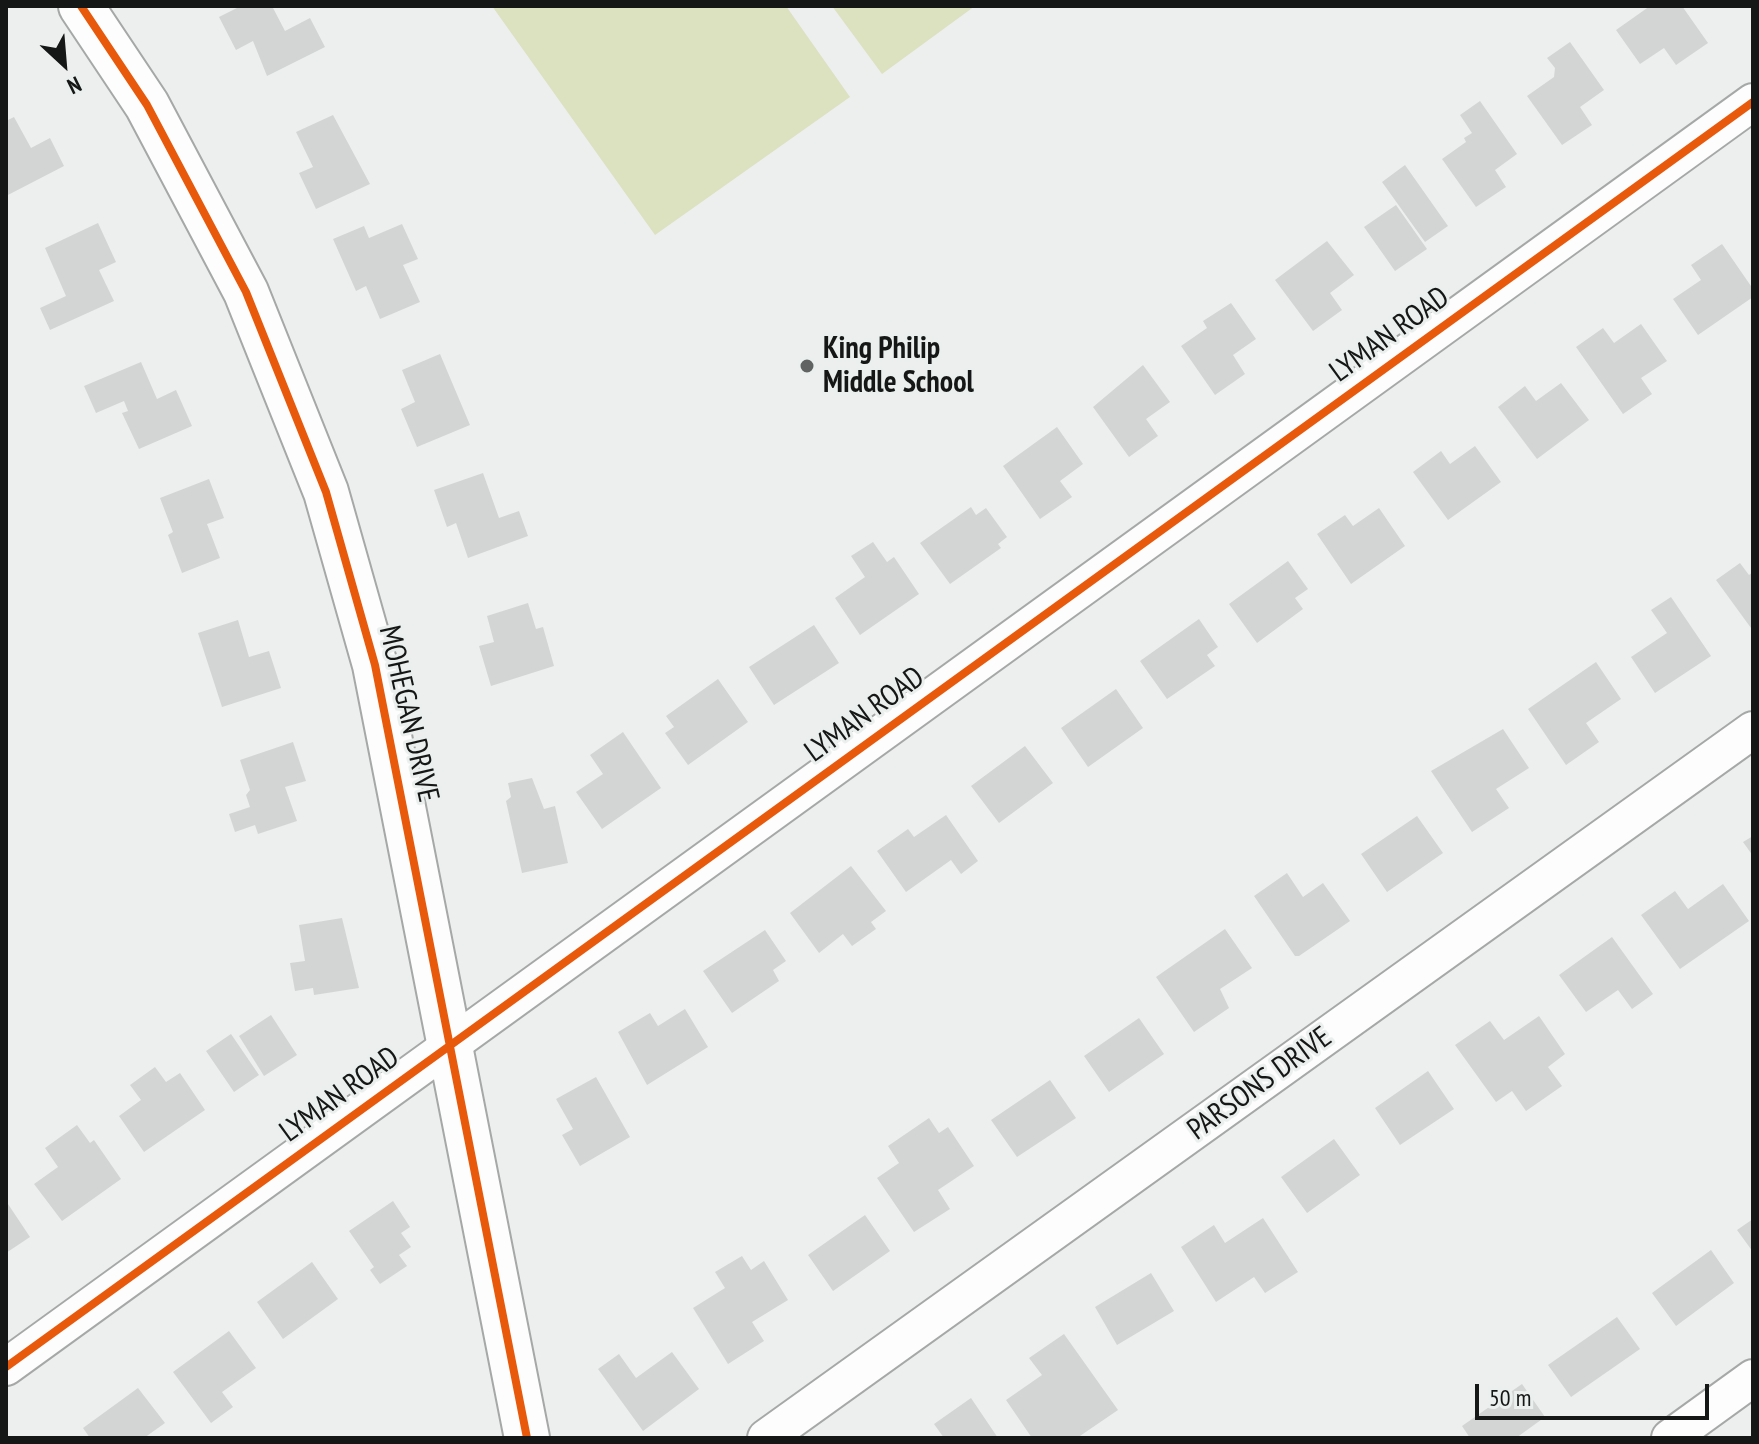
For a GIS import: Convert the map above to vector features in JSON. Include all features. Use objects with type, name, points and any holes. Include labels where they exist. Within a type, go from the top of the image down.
[{"type":"street","name":"MOHEGAN DRIVE","points":[[81,6],[147,105],[246,292],[326,492],[375,665],[452,1043],[527,1438]]},
{"type":"street","name":"LYMAN ROAD","points":[[6,1367],[1753,102]]},
{"type":"street","name":"PARSONS DRIVE","points":[[766,1438],[1753,730]]},
{"type":"street","points":[[1670,1438],[1753,1378]]},
{"type":"green space","points":[[492,6],[786,6],[850,97],[655,235]]},
{"type":"green space","points":[[832,6],[975,6],[882,74]]},
{"type":"building","points":[[241,6],[272,6],[285,31],[310,18],[325,47],[267,76],[253,41],[236,50],[219,17]]},
{"type":"building","points":[[1650,6],[1682,6],[1708,43],[1676,65],[1664,48],[1640,64],[1616,30]]},
{"type":"building","points":[[1570,42],[1604,90],[1580,107],[1592,125],[1562,145],[1527,96],[1554,77],[1555,68],[1547,58]]},
{"type":"building","points":[[1480,101],[1517,154],[1495,170],[1506,187],[1476,207],[1442,159],[1466,142],[1464,138],[1472,133],[1460,115]]},
{"type":"building","points":[[333,115],[370,184],[316,209],[299,173],[313,167],[296,132]]},
{"type":"building","points":[[14,117],[31,148],[50,138],[64,166],[6,196],[6,121]]},
{"type":"building","points":[[1405,165],[1448,226],[1425,242],[1382,182]]},
{"type":"building","points":[[1396,205],[1427,249],[1395,271],[1364,227]]},
{"type":"building","points":[[98,223],[116,262],[99,270],[114,301],[50,330],[40,308],[66,296],[45,248]]},
{"type":"building","points":[[402,224],[418,259],[403,265],[420,302],[380,319],[366,286],[356,291],[333,239],[364,226],[369,238]]},
{"type":"building","points":[[1327,241],[1354,275],[1330,293],[1342,310],[1313,331],[1275,280]]},
{"type":"building","points":[[1722,244],[1753,289],[1753,297],[1698,335],[1673,299],[1701,280],[1691,265]]},
{"type":"building","points":[[1231,303],[1256,339],[1233,355],[1245,374],[1215,395],[1181,346],[1207,328],[1203,321]]},
{"type":"building","points":[[1641,324],[1667,361],[1641,378],[1652,394],[1623,414],[1576,347],[1603,328],[1614,343]]},
{"type":"building","points":[[440,354],[470,425],[417,447],[401,409],[415,402],[402,370]]},
{"type":"building","points":[[141,362],[157,399],[176,390],[192,426],[139,449],[122,413],[128,411],[124,401],[96,413],[84,386]]},
{"type":"building","points":[[1143,365],[1170,402],[1146,419],[1158,436],[1129,457],[1093,407]]},
{"type":"building","points":[[1561,383],[1589,420],[1537,459],[1498,407],[1525,386],[1536,401]]},
{"type":"building","points":[[1057,427],[1083,464],[1060,481],[1072,497],[1040,519],[1003,466]]},
{"type":"building","points":[[1475,446],[1501,482],[1448,520],[1413,472],[1441,451],[1450,464]]},
{"type":"building","points":[[483,473],[499,518],[519,511],[528,536],[468,558],[456,523],[447,527],[434,490]]},
{"type":"building","points":[[209,479],[224,518],[207,524],[220,558],[182,573],[168,535],[173,532],[160,498]]},
{"type":"building","points":[[971,507],[976,515],[986,508],[1007,537],[998,544],[1001,548],[950,584],[920,543]]},
{"type":"building","points":[[1379,508],[1405,546],[1351,584],[1317,534],[1345,515],[1353,526]]},
{"type":"building","points":[[873,542],[887,562],[894,557],[919,594],[860,635],[835,598],[865,577],[851,556]]},
{"type":"building","points":[[1288,561],[1308,589],[1295,598],[1303,609],[1257,643],[1229,604]]},
{"type":"building","points":[[1740,563],[1749,575],[1753,572],[1751,628],[1716,580]]},
{"type":"building","points":[[1671,597],[1711,656],[1655,693],[1631,657],[1667,633],[1651,610]]},
{"type":"building","points":[[528,603],[536,629],[543,627],[554,666],[491,686],[479,646],[494,642],[487,616]]},
{"type":"building","points":[[1199,619],[1218,647],[1207,655],[1215,666],[1167,699],[1140,661]]},
{"type":"building","points":[[238,620],[249,657],[269,651],[281,688],[222,707],[198,633]]},
{"type":"building","points":[[814,625],[839,663],[774,705],[749,667]]},
{"type":"building","points":[[1596,662],[1621,699],[1586,723],[1599,742],[1566,765],[1528,709]]},
{"type":"building","points":[[718,679],[748,722],[688,765],[665,733],[674,727],[666,716]]},
{"type":"building","points":[[1116,689],[1143,728],[1088,767],[1061,728]]},
{"type":"building","points":[[1503,729],[1529,768],[1496,789],[1509,808],[1472,832],[1431,771]]},
{"type":"building","points":[[623,732],[661,788],[602,829],[576,792],[603,774],[590,755]]},
{"type":"building","points":[[293,742],[306,781],[285,787],[297,821],[258,834],[255,825],[235,832],[229,814],[250,807],[246,795],[250,790],[240,760]]},
{"type":"building","points":[[1025,746],[1053,783],[999,823],[971,786]]},
{"type":"building","points":[[532,778],[544,809],[555,806],[568,863],[522,873],[506,801],[511,797],[508,783]]},
{"type":"building","points":[[946,815],[978,861],[961,874],[951,860],[906,892],[877,851],[908,829],[914,837]]},
{"type":"building","points":[[1417,816],[1443,853],[1387,892],[1361,854]]},
{"type":"building","points":[[1753,836],[1753,856],[1743,842]]},
{"type":"building","points":[[851,866],[886,911],[871,922],[876,929],[852,946],[843,934],[819,953],[790,913]]},
{"type":"building","points":[[1287,873],[1303,897],[1323,883],[1350,921],[1299,956],[1295,956],[1254,896]]},
{"type":"building","points":[[1723,884],[1749,921],[1680,969],[1641,915],[1675,891],[1688,909]]},
{"type":"building","points":[[342,918],[359,988],[314,995],[313,988],[295,991],[290,963],[305,961],[299,925]]},
{"type":"building","points":[[1225,929],[1252,968],[1220,989],[1229,1008],[1194,1032],[1156,977]]},
{"type":"building","points":[[765,930],[786,961],[773,970],[779,981],[732,1013],[703,971]]},
{"type":"building","points":[[1612,937],[1653,994],[1632,1009],[1618,990],[1586,1012],[1559,975]]},
{"type":"building","points":[[685,1009],[708,1047],[647,1085],[618,1032],[650,1013],[658,1026]]},
{"type":"building","points":[[271,1015],[297,1055],[264,1076],[239,1036]]},
{"type":"building","points":[[1539,1016],[1565,1054],[1548,1067],[1562,1086],[1526,1111],[1512,1091],[1496,1102],[1455,1045],[1490,1021],[1504,1040]]},
{"type":"building","points":[[1139,1018],[1164,1054],[1109,1092],[1084,1056]]},
{"type":"building","points":[[231,1034],[259,1075],[234,1092],[206,1051]]},
{"type":"building","points":[[155,1067],[166,1082],[180,1073],[205,1110],[144,1152],[119,1116],[141,1100],[130,1085]]},
{"type":"building","points":[[1428,1071],[1454,1109],[1400,1145],[1375,1108]]},
{"type":"building","points":[[596,1077],[630,1137],[580,1166],[562,1135],[573,1129],[556,1099]]},
{"type":"building","points":[[1050,1080],[1076,1118],[1017,1157],[991,1120]]},
{"type":"building","points":[[929,1118],[939,1133],[948,1127],[974,1166],[938,1190],[950,1209],[914,1232],[877,1178],[899,1163],[888,1146]]},
{"type":"building","points":[[77,1125],[90,1143],[94,1140],[121,1179],[62,1221],[34,1184],[58,1167],[45,1148]]},
{"type":"building","points":[[1334,1139],[1360,1175],[1307,1213],[1281,1177]]},
{"type":"building","points":[[6,1201],[30,1237],[6,1253]]},
{"type":"building","points":[[393,1201],[410,1227],[401,1233],[411,1247],[399,1255],[407,1266],[380,1284],[370,1270],[374,1267],[349,1231]]},
{"type":"building","points":[[865,1215],[890,1251],[833,1291],[808,1255]]},
{"type":"building","points":[[1263,1218],[1298,1272],[1265,1293],[1254,1277],[1216,1302],[1181,1247],[1214,1225],[1225,1243]]},
{"type":"building","points":[[1753,1219],[1753,1252],[1737,1230]]},
{"type":"building","points":[[1711,1250],[1734,1283],[1676,1326],[1652,1293]]},
{"type":"building","points":[[742,1256],[751,1270],[764,1261],[788,1300],[752,1322],[764,1341],[728,1364],[693,1308],[725,1288],[715,1272]]},
{"type":"building","points":[[312,1262],[338,1299],[283,1339],[257,1302]]},
{"type":"building","points":[[1151,1273],[1174,1311],[1117,1345],[1095,1307]]},
{"type":"building","points":[[1617,1317],[1640,1349],[1571,1397],[1548,1365]]},
{"type":"building","points":[[229,1331],[256,1368],[222,1392],[233,1407],[211,1423],[173,1372]]},
{"type":"building","points":[[1064,1334],[1118,1410],[1077,1438],[1032,1438],[1006,1400],[1042,1375],[1029,1358]]},
{"type":"building","points":[[672,1352],[699,1389],[643,1431],[598,1369],[619,1354],[636,1378]]},
{"type":"building","points":[[1522,1384],[1545,1417],[1516,1438],[1470,1438],[1462,1426]]},
{"type":"building","points":[[138,1388],[165,1423],[144,1438],[90,1438],[83,1428]]},
{"type":"building","points":[[971,1398],[998,1438],[944,1438],[934,1424]]},
{"type":"cycle path","points":[[81,6],[147,105],[246,292],[326,492],[375,665],[527,1438]]},
{"type":"cycle path","points":[[6,1367],[1753,102]]},
{"type":"place","name":"King Philip Middle School","points":[[807,366]]}]
